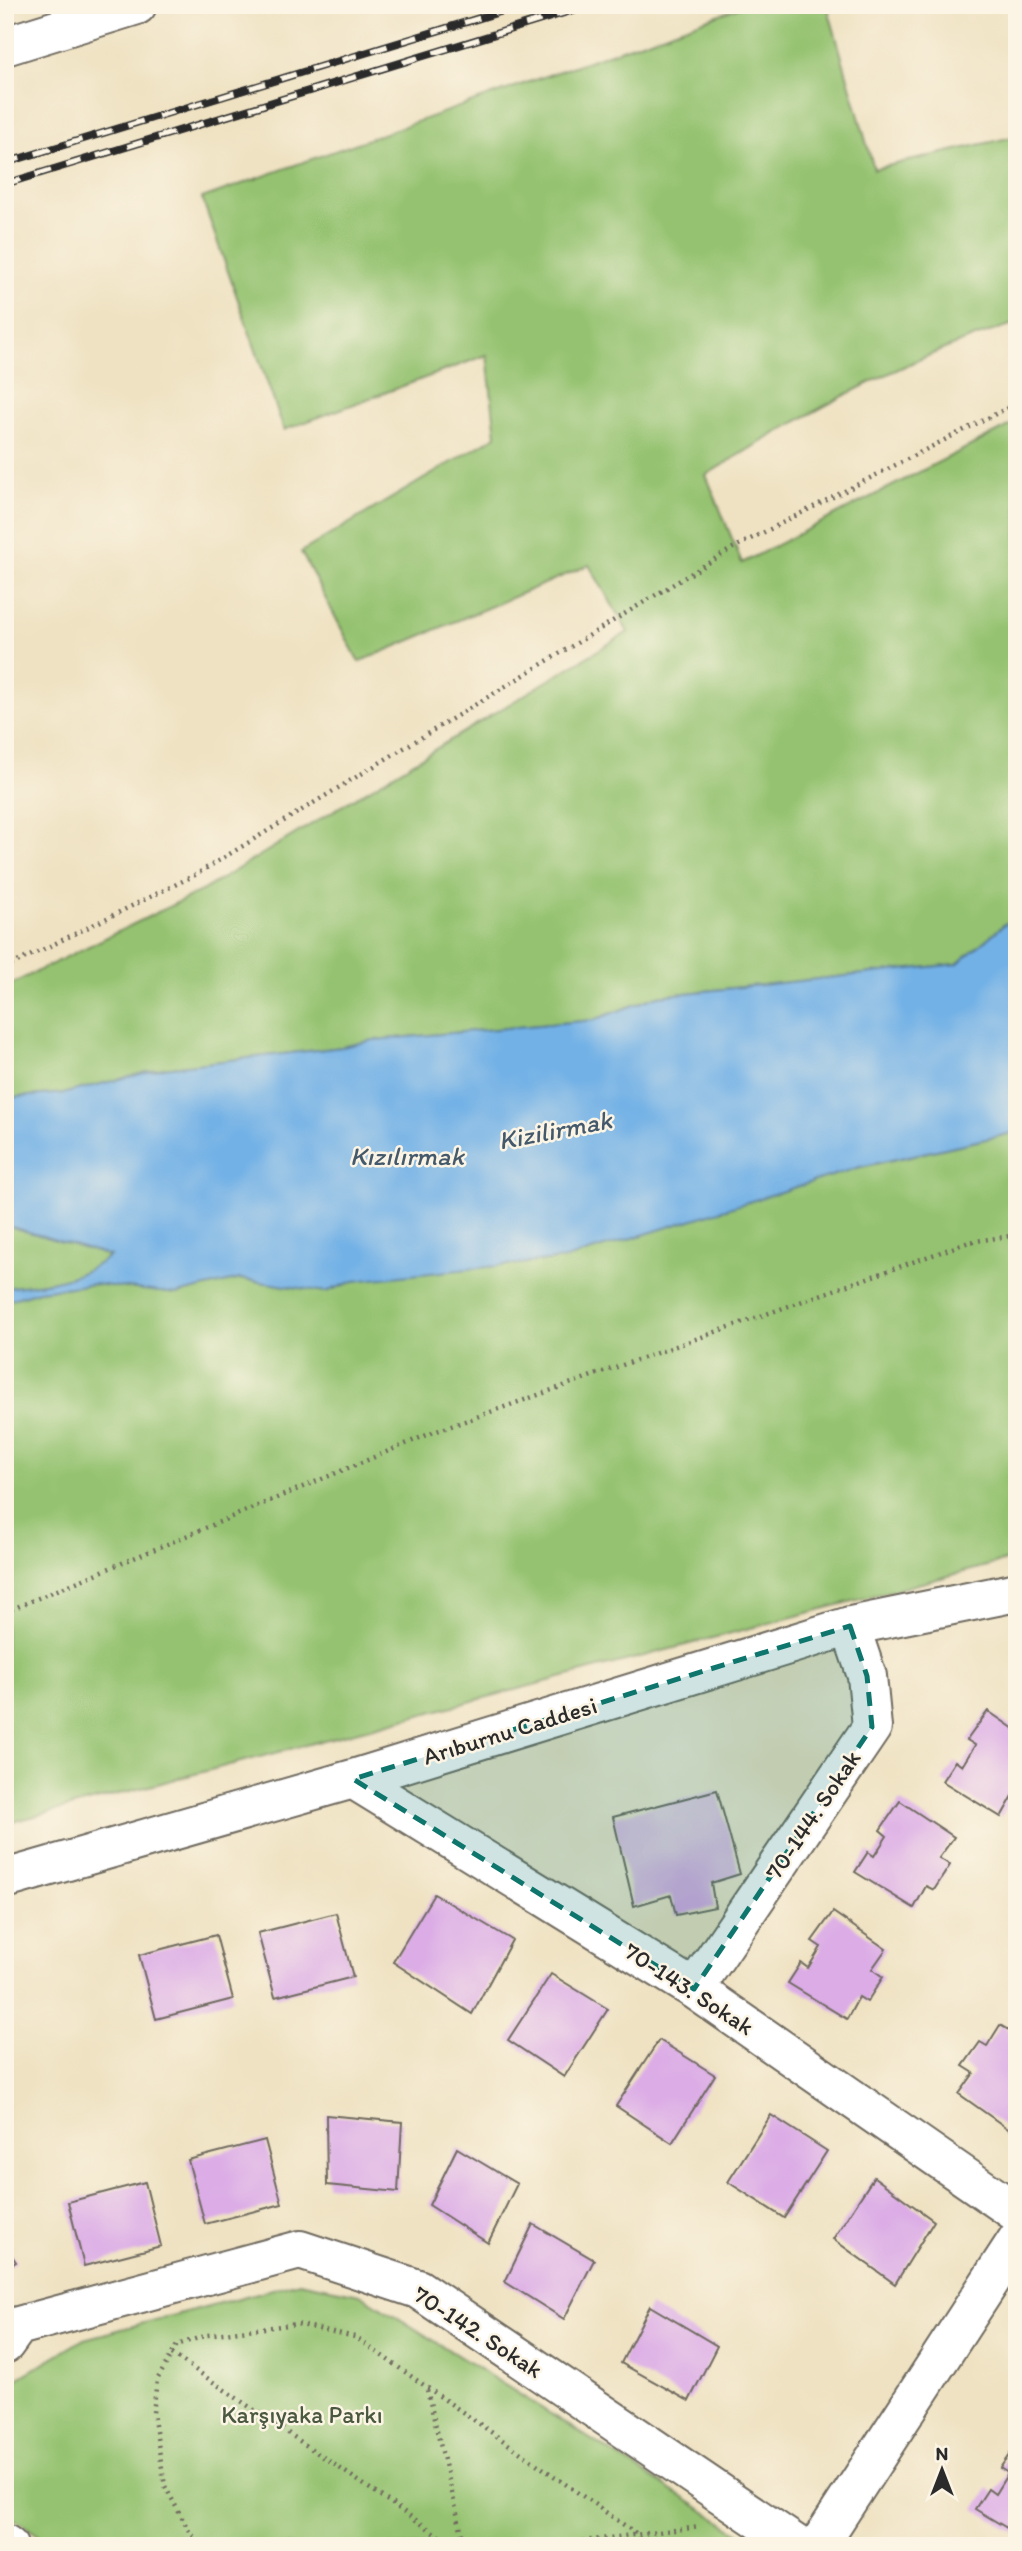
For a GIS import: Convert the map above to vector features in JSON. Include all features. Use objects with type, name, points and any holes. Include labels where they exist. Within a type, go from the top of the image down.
[{"type":"main road","points":[[5,46],[137,5]]},
{"type":"main road","name":"Arıburnu Caddesi","points":[[5,1879],[353,1779],[850,1626],[1017,1592]]},
{"type":"main road","name":"70-144. Sokak","points":[[694,1989],[873,1727],[867,1676],[850,1626]]},
{"type":"main road","name":"70-143. Sokak","points":[[353,1779],[694,1989],[1017,2213]]},
{"type":"main road","points":[[818,2546],[1017,2239]]},
{"type":"main road","name":"70-142. Sokak","points":[[5,2344],[18,2326],[300,2250],[418,2290],[798,2546]]},
{"type":"path","points":[[5,968],[195,875],[733,548],[1017,403]]},
{"type":"path","points":[[5,1612],[434,1432],[969,1242],[1017,1235]]},
{"type":"path","points":[[204,2546],[190,2533],[165,2486],[153,2413],[158,2380],[177,2345],[207,2335],[297,2324],[355,2337],[637,2534],[642,2546]]},
{"type":"path","points":[[172,2354],[454,2546]]},
{"type":"path","points":[[426,2389],[465,2546]]},
{"type":"path","points":[[541,2546],[758,2520]]},
{"type":"highlighted area","points":[[850,1626],[867,1676],[872,1727],[694,1989],[353,1779]]},
{"type":"green space","points":[[746,5],[827,5],[874,169],[1017,136],[1017,323],[935,353],[857,389],[706,475],[742,563],[1017,422],[1017,922],[1006,923],[957,964],[658,996],[594,1020],[374,1040],[342,1047],[163,1068],[66,1093],[5,1098],[5,987],[203,890],[628,632],[589,565],[359,662],[301,552],[496,436],[487,355],[284,430],[202,198]]},
{"type":"green space","points":[[1017,1132],[1017,1558],[5,1824],[5,1301],[39,1291],[94,1284],[177,1294],[240,1279],[326,1292],[354,1281]]},
{"type":"green space","points":[[5,1225],[110,1256],[73,1276],[48,1283],[5,1288]]},
{"type":"green space","name":"Karşıyaka Parkı","points":[[299,2282],[360,2294],[760,2546],[55,2546],[5,2513],[5,2391],[12,2382],[84,2339]]},
{"type":"water","name":"Kızılırmak","points":[[1017,922],[1017,1132],[860,1167],[566,1259],[354,1281],[326,1292],[240,1279],[177,1294],[94,1284],[39,1291],[5,1301],[5,1288],[47,1283],[73,1276],[110,1256],[5,1225],[5,1098],[66,1093],[163,1068],[342,1047],[374,1040],[594,1020],[658,996],[957,964],[1006,923]]},
{"type":"building","points":[[988,1711],[1017,1731],[1017,1797],[1013,1796],[1001,1817],[942,1781],[955,1761],[962,1766],[975,1745],[967,1740]]},
{"type":"building","points":[[717,1790],[740,1874],[711,1883],[715,1907],[676,1915],[671,1895],[634,1906],[613,1817]]},
{"type":"building","points":[[900,1801],[954,1837],[939,1858],[950,1865],[934,1890],[926,1886],[914,1908],[855,1872],[868,1852],[874,1856],[887,1836],[880,1830]]},
{"type":"building","points":[[434,1894],[512,1940],[472,2014],[393,1962]]},
{"type":"building","points":[[833,1912],[886,1949],[872,1969],[883,1977],[867,2002],[859,1997],[847,2019],[788,1983],[801,1963],[808,1968],[821,1947],[812,1941]]},
{"type":"building","points":[[336,1913],[353,1977],[275,1997],[258,1933]]},
{"type":"building","points":[[216,1935],[233,1999],[156,2019],[139,1955]]},
{"type":"building","points":[[551,1974],[608,2009],[564,2077],[508,2040]]},
{"type":"building","points":[[1000,2025],[1017,2035],[1017,2124],[1011,2131],[959,2094],[974,2073],[963,2066],[980,2042],[987,2046]]},
{"type":"building","points":[[659,2040],[715,2075],[672,2143],[616,2106]]},
{"type":"building","points":[[326,2115],[402,2122],[398,2192],[327,2185]]},
{"type":"building","points":[[771,2115],[827,2151],[784,2218],[728,2182]]},
{"type":"building","points":[[265,2140],[282,2204],[205,2224],[188,2160]]},
{"type":"building","points":[[457,2148],[517,2184],[488,2243],[429,2205]]},
{"type":"building","points":[[874,2177],[934,2221],[895,2284],[833,2239]]},
{"type":"building","points":[[145,2182],[161,2246],[84,2266],[68,2202]]},
{"type":"building","points":[[533,2224],[594,2260],[564,2319],[505,2282]]},
{"type":"building","points":[[5,2245],[16,2262],[5,2269]]},
{"type":"building","points":[[650,2306],[717,2346],[689,2401],[621,2363]]},
{"type":"building","points":[[1017,2444],[1017,2534],[975,2509],[988,2489],[995,2494],[1008,2473],[1000,2468]]},
{"type":"railway","points":[[5,163],[522,5]]},
{"type":"railway","points":[[5,184],[590,5]]},
{"type":"water label","name":"Kizilirmak","points":[[555,1130]]}]
